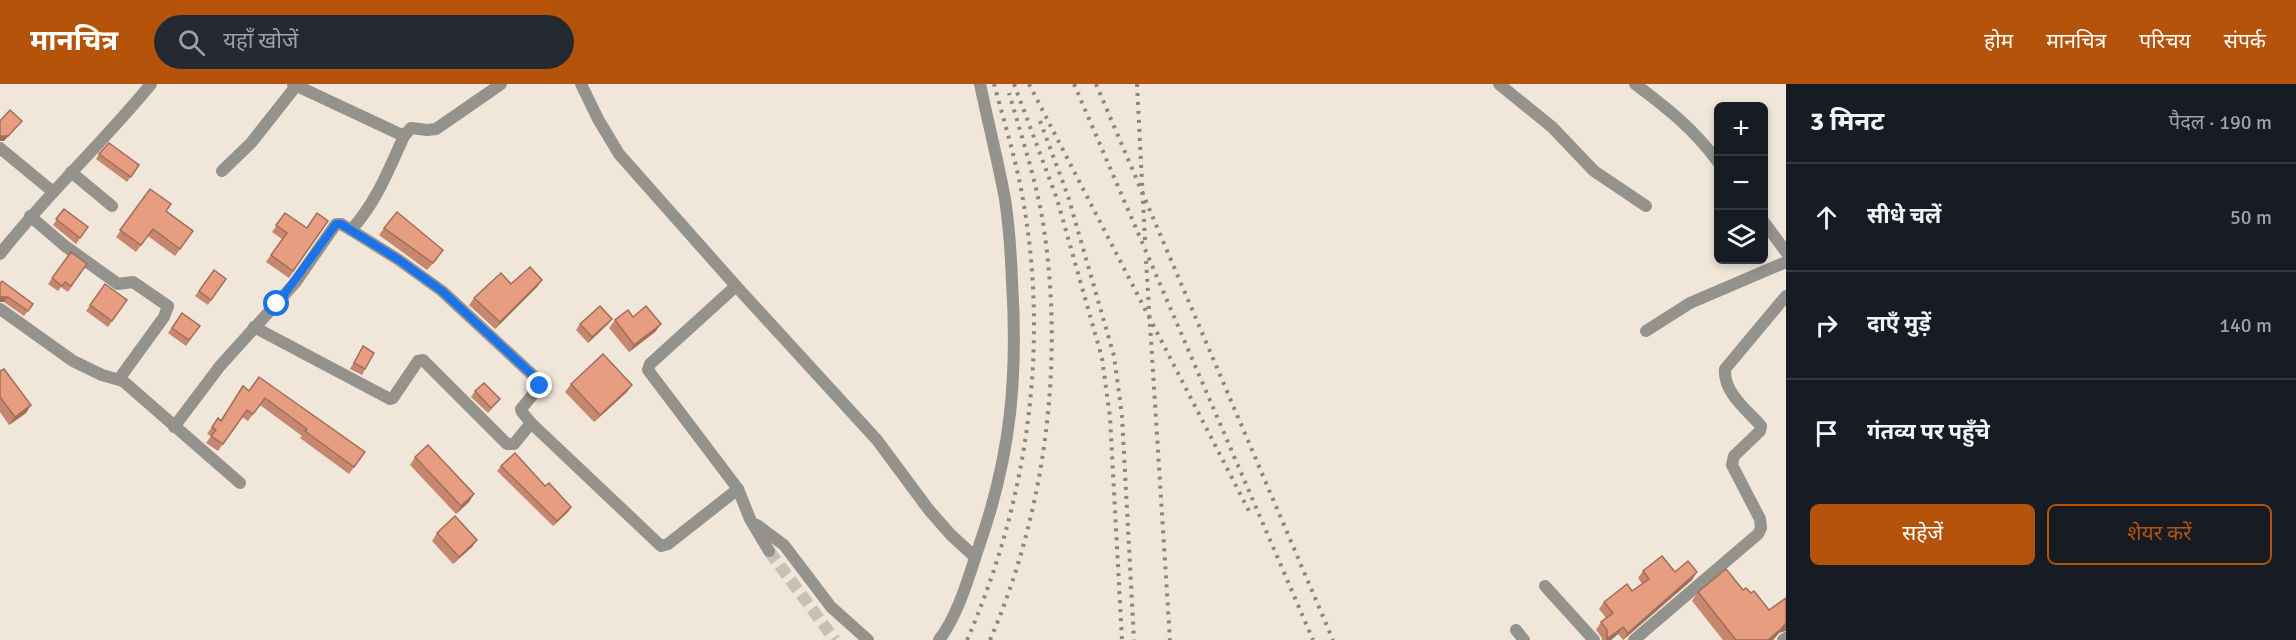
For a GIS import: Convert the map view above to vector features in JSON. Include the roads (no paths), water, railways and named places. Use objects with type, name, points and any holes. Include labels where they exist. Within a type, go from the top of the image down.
[{"type":"street","points":[[0,254],[52,191],[118,124],[151,84]]},
{"type":"street","points":[[351,230],[368,210],[404,136],[411,128],[436,129],[501,84]]},
{"type":"street","points":[[581,84],[619,154],[877,440],[929,510],[975,557]]},
{"type":"street","points":[[939,640],[954,613],[986,525],[1006,449],[1016,354],[1005,200],[980,84]]},
{"type":"street","points":[[1499,84],[1552,128],[1594,171],[1646,206]]},
{"type":"street","points":[[1635,84],[1676,115],[1714,156]]},
{"type":"street","points":[[222,171],[251,143],[295,85],[404,136]]},
{"type":"street","points":[[0,148],[52,191]]},
{"type":"street","points":[[71,172],[112,206]]},
{"type":"street","points":[[30,216],[65,246],[118,284],[133,282],[168,306],[164,317],[119,379]]},
{"type":"street","points":[[174,427],[220,366],[295,283],[336,224],[341,224],[399,260],[442,291],[539,381],[539,387],[521,409],[522,412],[662,546],[668,544],[738,489]]},
{"type":"street","points":[[1768,227],[1786,252]]},
{"type":"street","points":[[1646,330],[1690,303],[1783,264],[1786,278]]},
{"type":"street","points":[[736,286],[650,364],[648,370],[738,489],[750,519],[769,550]]},
{"type":"street","points":[[1634,640],[1758,534],[1761,528],[1760,519],[1731,465],[1734,456],[1760,431],[1761,426],[1740,404],[1724,375],[1725,369],[1786,296]]},
{"type":"street","points":[[0,309],[73,361],[102,375],[119,379],[131,387],[240,483]]},
{"type":"street","points":[[254,327],[390,399],[399,392],[418,361],[423,360],[507,444],[514,444],[531,423]]},
{"type":"street","points":[[750,519],[784,545],[831,607],[868,640]]},
{"type":"street","points":[[1545,586],[1594,640]]},
{"type":"tunnel","points":[[769,551],[835,640]]},
{"type":"railway","points":[[967,640],[988,587],[1019,477],[1028,421],[1033,364],[1034,307],[1030,251],[1019,180],[994,84]]},
{"type":"railway","points":[[1014,84],[1057,199],[1102,358],[1110,417],[1122,640]]},
{"type":"railway","points":[[1029,84],[1250,513]]},
{"type":"railway","points":[[1074,84],[1313,640]]},
{"type":"railway","points":[[1096,84],[1333,640]]},
{"type":"railway","points":[[1137,84],[1145,240]]},
{"type":"railway","points":[[990,640],[1009,591],[1037,490],[1050,386],[1052,333],[1050,281],[1041,212],[1009,93]]},
{"type":"railway","points":[[1040,121],[1068,196],[1114,356],[1122,416],[1134,640]]},
{"type":"railway","points":[[1146,261],[1170,640]]}]
